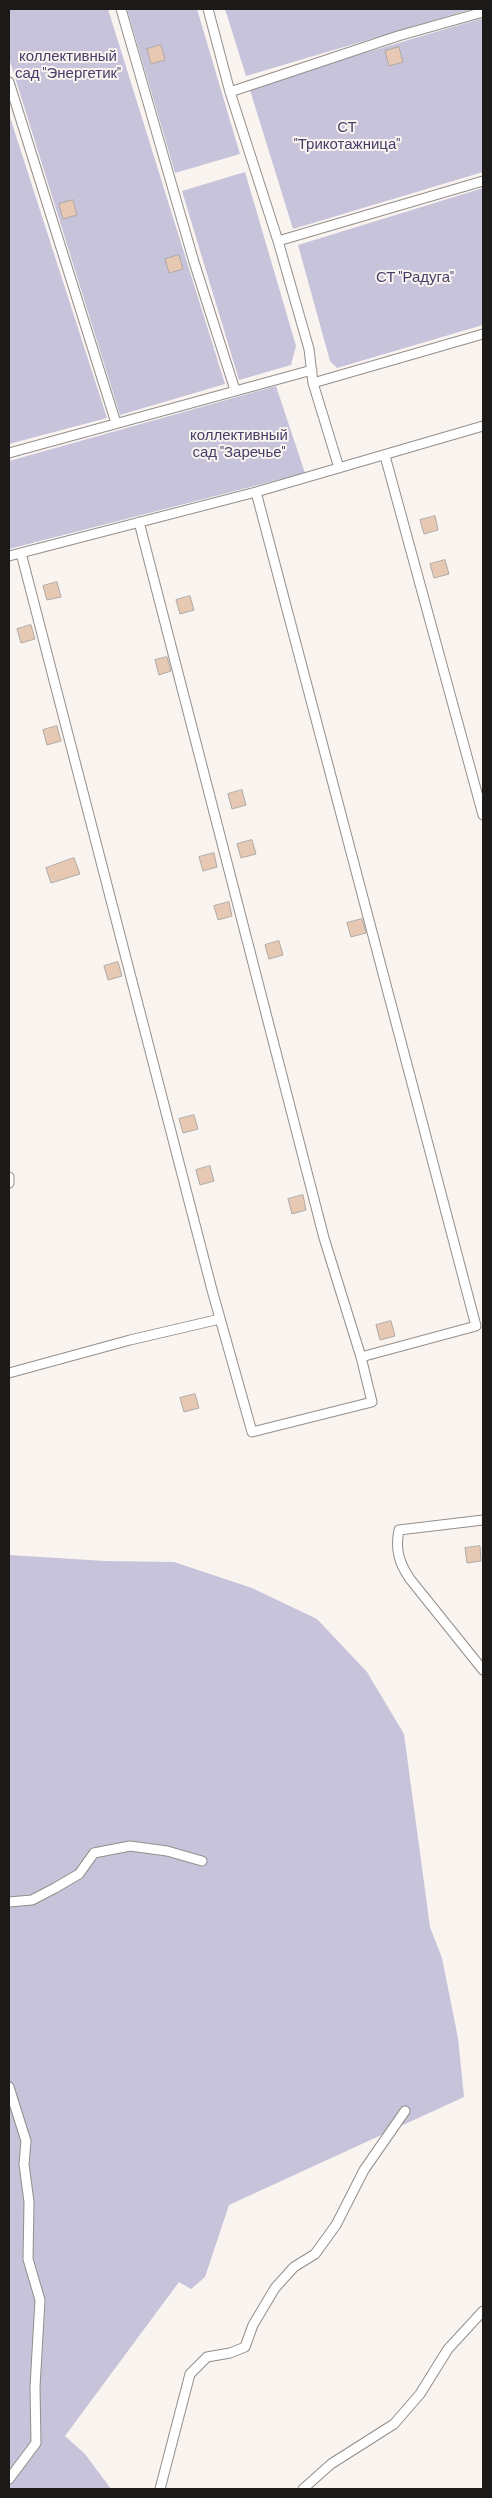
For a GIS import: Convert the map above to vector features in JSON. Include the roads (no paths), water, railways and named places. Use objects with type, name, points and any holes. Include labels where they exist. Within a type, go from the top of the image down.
[{"type":"lane","points":[[121,9],[194,262],[235,390]]},
{"type":"lane","points":[[208,9],[230,92],[278,241],[309,349],[313,383],[340,468]]},
{"type":"lane","points":[[230,92],[398,36],[483,12]]},
{"type":"lane","points":[[9,82],[116,423]]},
{"type":"lane","points":[[278,241],[483,181]]},
{"type":"lane","points":[[313,383],[483,334]]},
{"type":"lane","points":[[9,453],[312,370]]},
{"type":"lane","points":[[9,556],[256,492],[483,426]]},
{"type":"lane","points":[[385,456],[483,815]]},
{"type":"lane","points":[[256,492],[476,1326],[361,1357]]},
{"type":"lane","points":[[21,553],[220,1319],[252,1432],[372,1402],[361,1357],[324,1238],[140,522]]},
{"type":"lane","points":[[9,1177],[9,1183]]},
{"type":"lane","points":[[9,1372],[130,1340],[220,1319]]},
{"type":"lane","points":[[483,1520],[399,1530],[397,1549],[402,1568],[483,1670]]},
{"type":"lane","points":[[9,1902],[32,1900],[55,1888],[79,1874],[94,1853],[130,1846],[167,1851],[202,1861]]},
{"type":"lane","points":[[9,2087],[26,2142],[24,2164],[29,2202],[28,2258],[40,2300],[35,2387],[36,2442],[9,2479]]},
{"type":"lane","points":[[160,2489],[190,2374],[207,2357],[230,2353],[245,2347],[253,2324],[275,2288],[294,2268],[315,2254],[336,2224],[364,2170],[405,2111]]},
{"type":"lane","points":[[303,2489],[331,2464],[394,2424],[420,2394],[448,2349],[483,2311]]},
{"type":"park label","name":"коллективный сад \"Энергетик\"","points":[[68,64]]},
{"type":"park label","name":"СТ \"Трикотажница\"","points":[[347,136]]},
{"type":"park label","name":"СТ \"Радуга\"","points":[[415,277]]},
{"type":"park label","name":"коллективный сад \"Заречье\"","points":[[239,444]]}]
